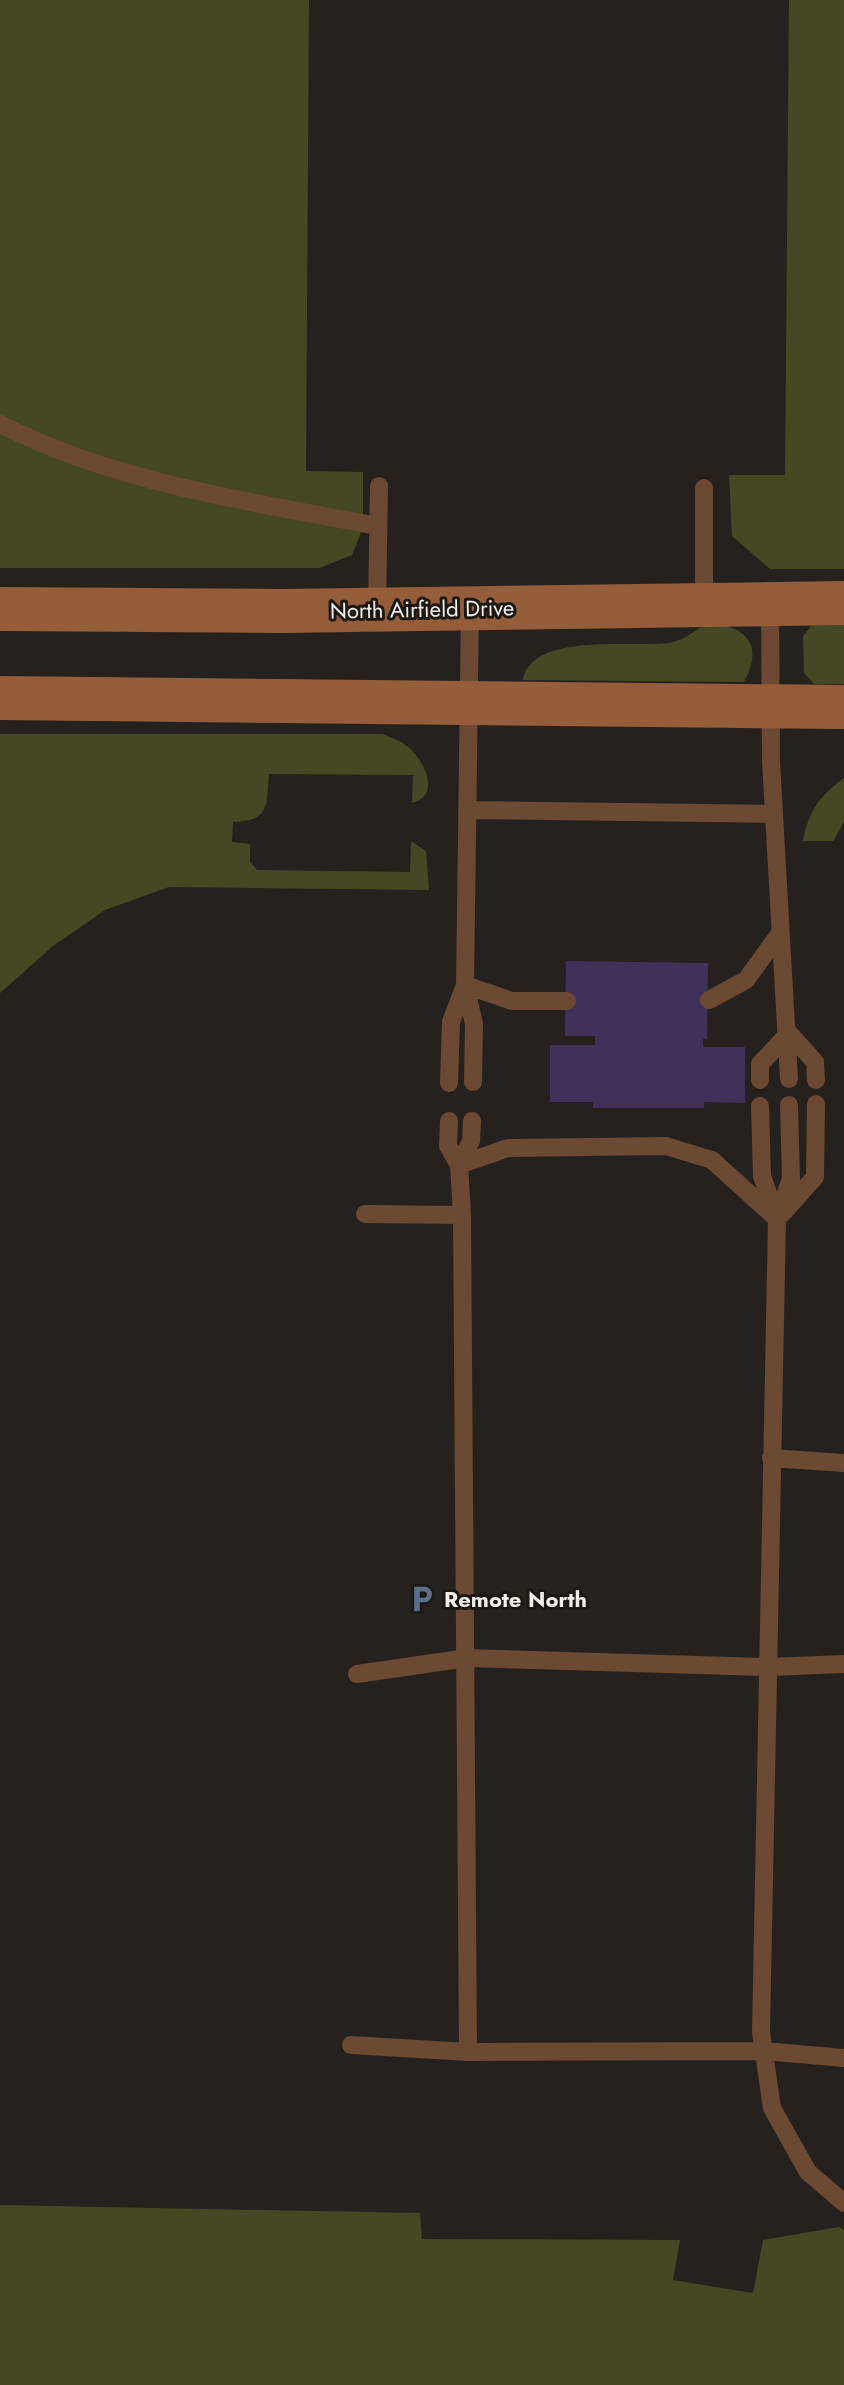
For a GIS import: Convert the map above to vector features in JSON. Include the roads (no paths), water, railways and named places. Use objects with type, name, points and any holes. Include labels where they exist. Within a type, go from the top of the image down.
[{"type":"main road","name":"North Airfield Drive","points":[[0,609],[377,610],[844,603]]},
{"type":"main road","points":[[0,698],[844,707]]},
{"type":"lane","points":[[0,424],[42,446],[222,498],[378,526]]},
{"type":"lane","points":[[377,610],[379,486]]},
{"type":"lane","points":[[704,488],[704,605]]},
{"type":"lane","points":[[770,603],[769,707],[780,933],[789,1033],[789,1079]]},
{"type":"lane","points":[[470,609],[465,985],[474,1024],[473,1082]]},
{"type":"lane","points":[[467,810],[774,814]]},
{"type":"lane","points":[[709,1000],[746,980],[780,933]]},
{"type":"lane","points":[[465,985],[512,1001],[567,1001]]},
{"type":"lane","points":[[449,1083],[451,1022],[465,985]]},
{"type":"lane","points":[[760,1080],[760,1064],[789,1033]]},
{"type":"lane","points":[[789,1033],[815,1062],[816,1080]]},
{"type":"lane","points":[[777,1219],[815,1177],[816,1104]]},
{"type":"lane","points":[[789,1105],[791,1179],[777,1219],[761,2032],[772,2108],[808,2172],[844,2203]]},
{"type":"lane","points":[[760,1106],[762,1176],[777,1219]]},
{"type":"lane","points":[[449,1121],[448,1146],[459,1165],[462,1215],[468,2052]]},
{"type":"lane","points":[[459,1165],[471,1141],[472,1121]]},
{"type":"lane","points":[[459,1165],[508,1148],[666,1146],[712,1160],[777,1219]]},
{"type":"lane","points":[[365,1214],[462,1215]]},
{"type":"lane","points":[[771,1458],[844,1463]]},
{"type":"lane","points":[[357,1674],[467,1658],[768,1667],[844,1664]]},
{"type":"lane","points":[[351,2045],[468,2052],[764,2051],[844,2058]]},
{"type":"place","name":"Remote North","points":[[422,1599]]}]
